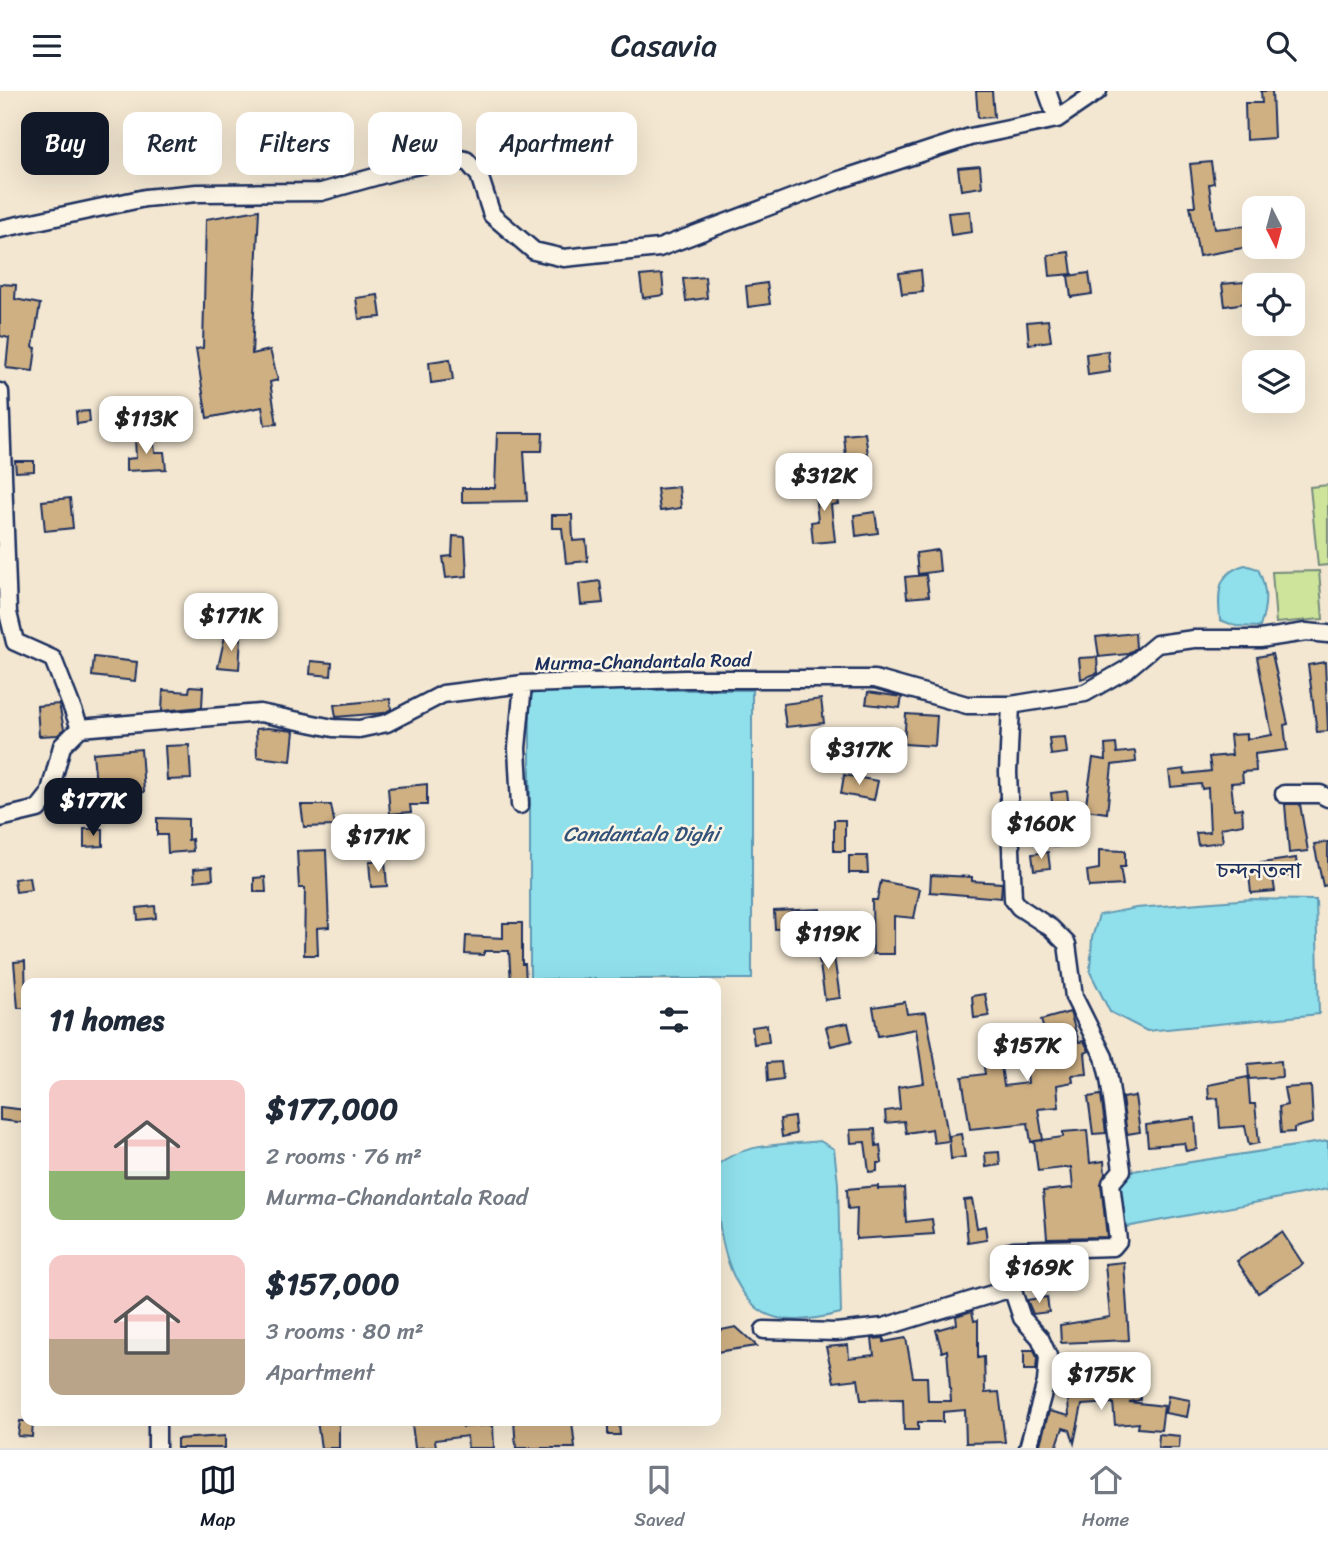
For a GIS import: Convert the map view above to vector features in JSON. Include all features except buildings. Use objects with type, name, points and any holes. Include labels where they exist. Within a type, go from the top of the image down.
[{"type":"street","points":[[1047,91],[1057,119]]},
{"type":"street","points":[[0,229],[145,198],[197,193],[321,192],[410,167],[456,158],[466,160],[479,175],[492,215],[534,251],[564,258],[659,248],[839,180],[970,137],[1057,119],[1098,91]]},
{"type":"street","points":[[0,392],[10,623],[15,642],[53,659],[80,728],[62,747],[49,795],[38,809],[0,818]]},
{"type":"street","name":"Murma-Chandantala Road","points":[[80,728],[260,713],[333,728],[359,729],[387,723],[443,694],[523,684],[685,679],[875,679],[967,705],[1011,705],[1085,693],[1127,669],[1157,643],[1194,639],[1260,639],[1306,632],[1328,634]]},
{"type":"street","points":[[520,805],[517,748],[523,684]]},
{"type":"street","points":[[1011,705],[1008,772],[1013,899],[1019,907],[1051,928],[1067,944],[1074,997],[1104,1057],[1110,1078],[1122,1170],[1111,1182],[1118,1241],[1112,1247],[1013,1250],[1003,1258],[1022,1318],[1040,1338],[1048,1356],[1046,1382],[1028,1448]]},
{"type":"street","points":[[1284,794],[1320,794],[1328,798]]},
{"type":"street","points":[[764,1330],[836,1332],[884,1327],[1012,1288]]},
{"type":"street","points":[[157,1426],[157,1448]]},
{"type":"green space","points":[[1328,485],[1328,565],[1318,566],[1310,487]]},
{"type":"green space","points":[[1319,571],[1323,619],[1276,623],[1272,572]]},
{"type":"water","points":[[1245,565],[1258,569],[1264,584],[1265,605],[1260,627],[1236,626],[1220,620],[1219,593],[1224,579],[1229,573]]},
{"type":"water","name":"Candantala Dighi","points":[[530,690],[752,690],[752,979],[530,978]]},
{"type":"water","points":[[1252,899],[1316,900],[1319,1014],[1147,1031],[1110,1012],[1090,972],[1092,938],[1099,915],[1136,908]]},
{"type":"water","points":[[820,1141],[834,1149],[838,1183],[841,1313],[798,1320],[766,1314],[745,1295],[728,1261],[721,1232],[721,1162],[739,1153],[779,1144]]},
{"type":"water","points":[[1328,1141],[1328,1189],[1120,1228],[1117,1183],[1126,1172]]},
{"type":"district","name":"চন্দনতলা","points":[[1259,870]]}]
